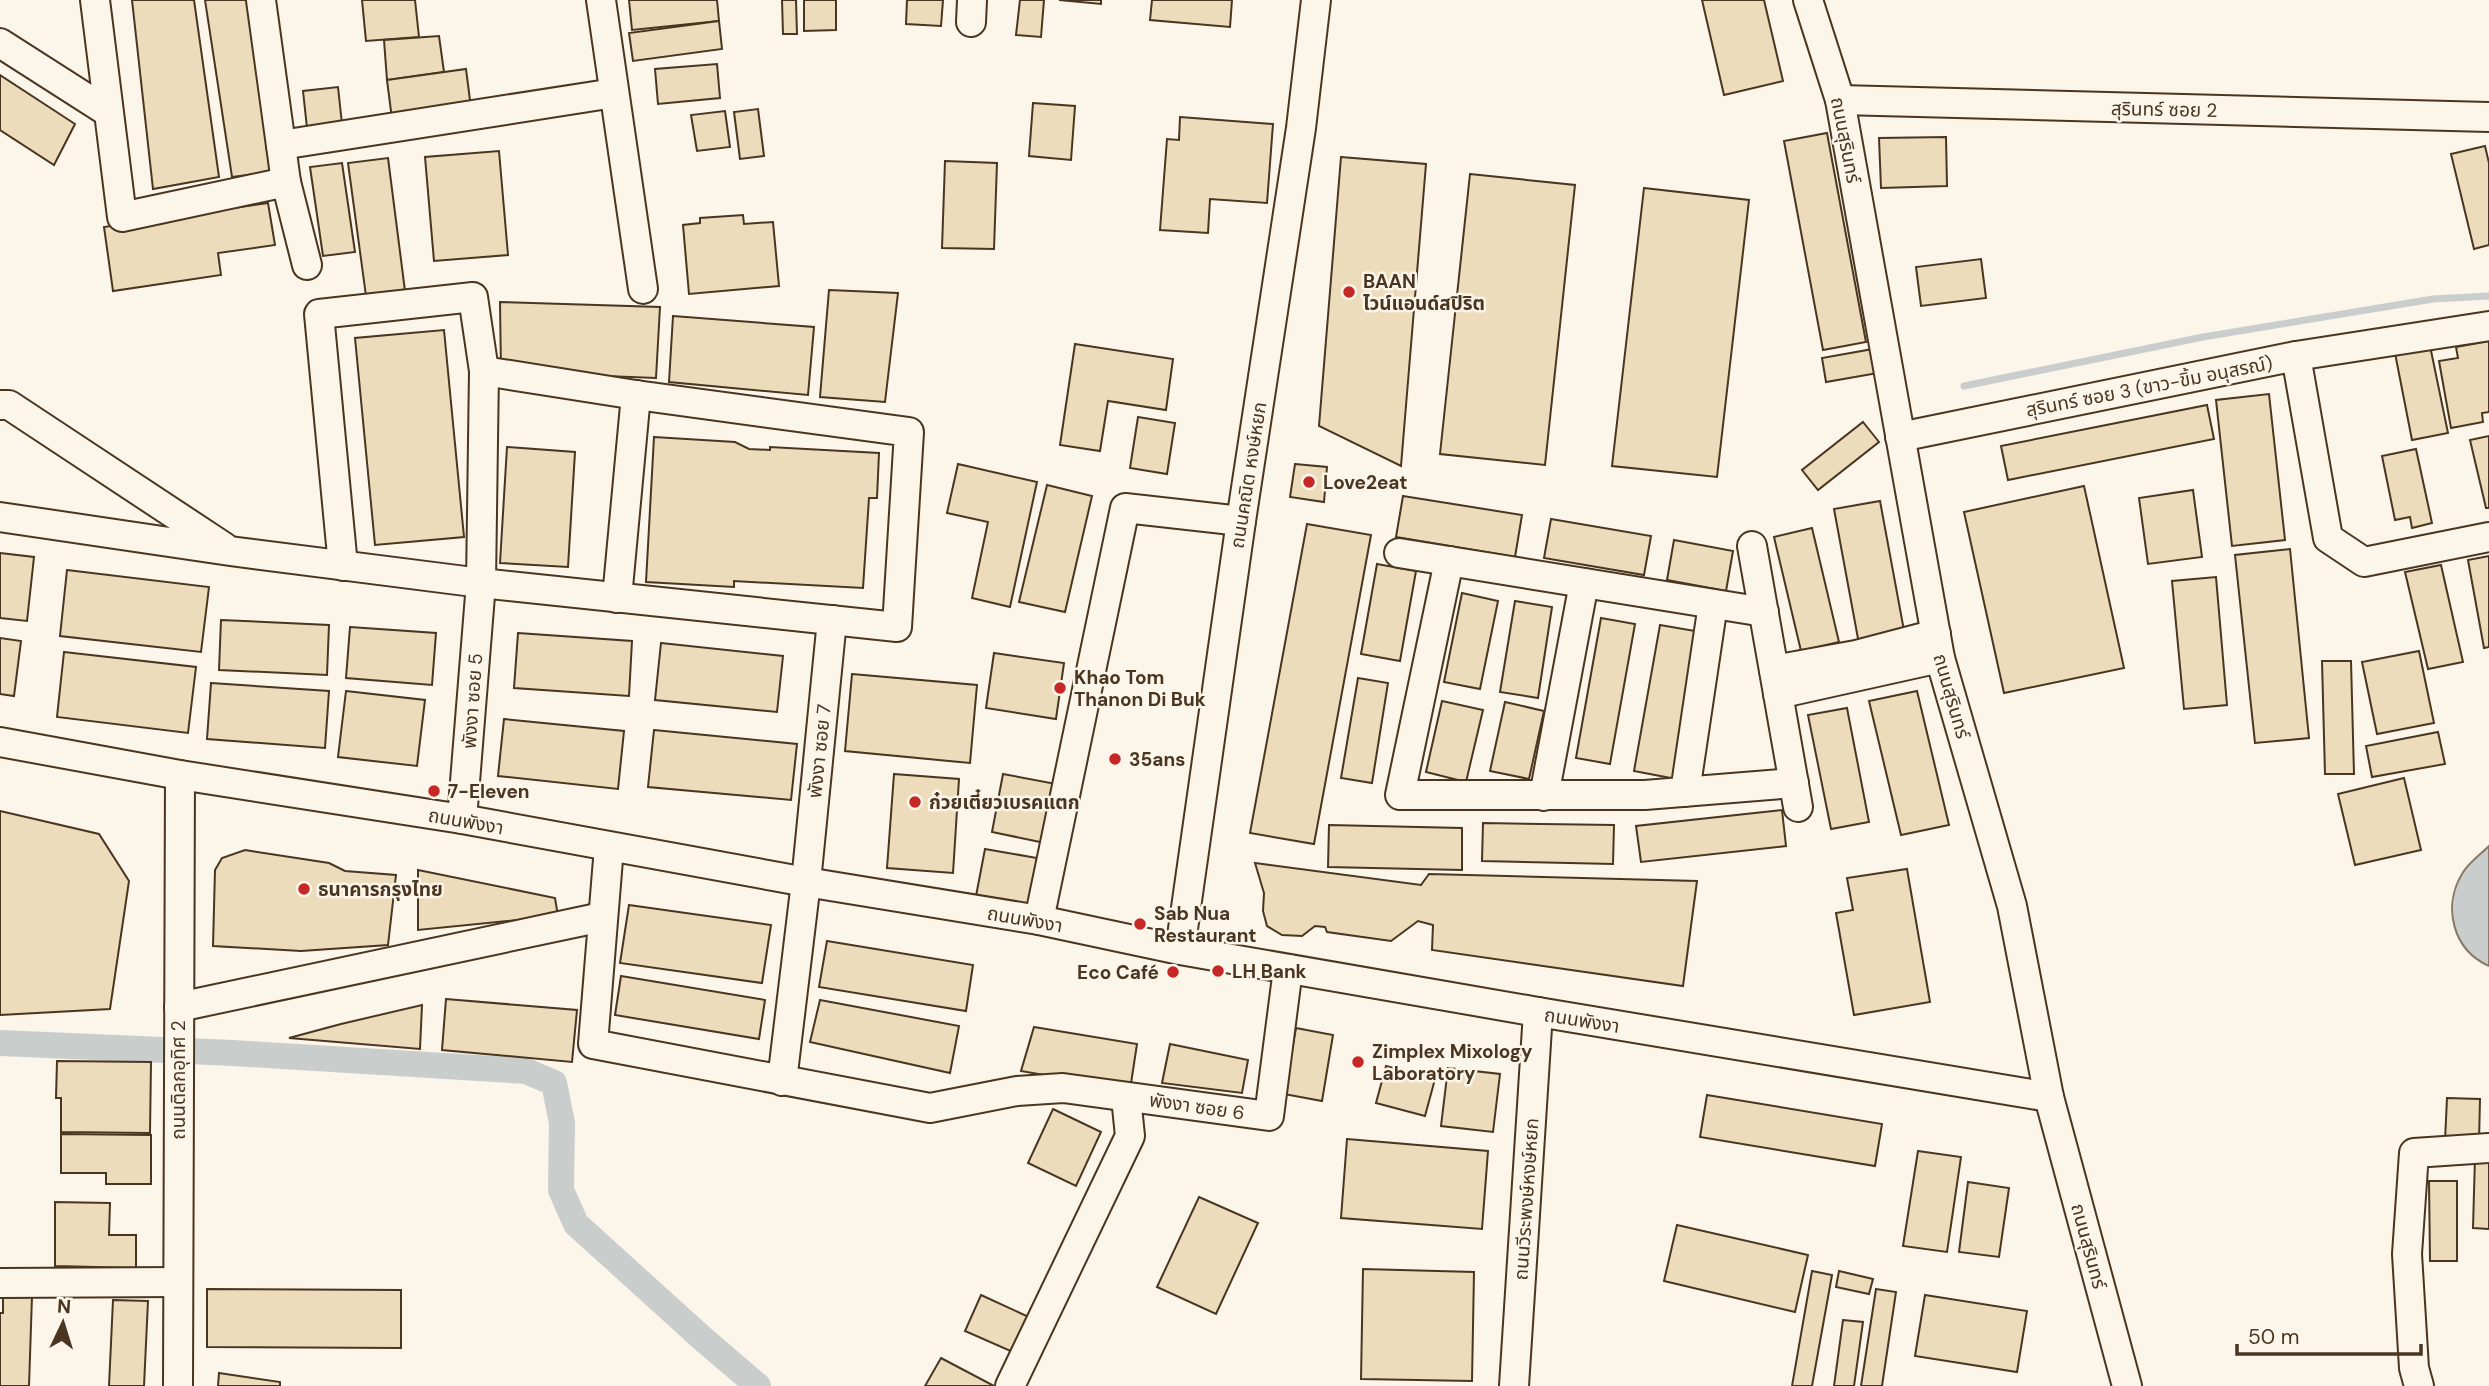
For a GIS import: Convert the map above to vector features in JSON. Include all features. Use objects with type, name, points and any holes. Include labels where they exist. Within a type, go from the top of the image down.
[{"type":"street","points":[[95,0],[122,217],[286,182]]},
{"type":"street","points":[[261,0],[286,182],[307,265]]},
{"type":"street","points":[[601,0],[643,289]]},
{"type":"street","name":"ถนนคณิต หงษ์หยก","points":[[1180,950],[1241,521],[1301,128],[1316,0]]},
{"type":"street","name":"ถนนสุรินทร์","points":[[1808,0],[1840,100],[1938,646],[2012,906],[2049,1097],[2127,1386]]},
{"type":"street","points":[[0,43],[108,112]]},
{"type":"street","points":[[281,145],[614,93]]},
{"type":"street","name":"สุรินทร์ ซอย 2","points":[[1840,100],[2489,117]]},
{"type":"street","name":"พังงา ซอย 5","points":[[342,566],[319,314],[473,297],[484,371],[481,583],[462,819]]},
{"type":"street","points":[[2296,356],[2489,326]]},
{"type":"street","name":"สุรินทร์ ซอย 3 (ขาว-ขิ้ม อนุสรณ์)","points":[[1900,437],[2296,356],[2328,538],[2364,562],[2489,537]]},
{"type":"street","points":[[0,517],[342,566],[897,627],[909,432],[636,395],[484,371]]},
{"type":"street","points":[[617,598],[636,395]]},
{"type":"street","points":[[0,405],[9,405],[230,551]]},
{"type":"street","points":[[1039,920],[1125,508],[1241,521]]},
{"type":"street","points":[[1449,561],[1400,795],[1646,795],[1685,792],[1796,795],[1752,546]]},
{"type":"street","points":[[1399,553],[1764,612]]},
{"type":"street","points":[[1544,796],[1584,583]]},
{"type":"street","points":[[1685,792],[1713,604]]},
{"type":"street","name":"พังงา ซอย 7","points":[[782,1081],[806,882],[832,620]]},
{"type":"street","points":[[1776,682],[1856,655],[1938,646]]},
{"type":"street","name":"ถนนพังงา","points":[[0,742],[180,775],[462,819],[806,882],[1039,920],[1180,950],[1288,969],[2049,1097]]},
{"type":"street","name":"ถนนติลกอุทิศ 2","points":[[178,1386],[180,775]]},
{"type":"street","points":[[609,847],[593,1044],[930,1108],[1017,1091],[1063,1088],[1126,1097]]},
{"type":"street","points":[[179,1019],[602,916]]},
{"type":"street","name":"พังงา ซอย 6","points":[[1010,1386],[1130,1136],[1126,1097],[1269,1116],[1288,969]]},
{"type":"street","name":"ถนนวีระพงษ์หงษ์หยก","points":[[1514,1386],[1538,1012]]},
{"type":"street","points":[[2419,1386],[2414,1368],[2407,1254],[2414,1153],[2489,1148]]},
{"type":"street","points":[[0,1283],[178,1282]]},
{"type":"shaded area","points":[[2489,846],[2489,966],[2467,950],[2459,939],[2452,913],[2456,887],[2462,874]]},
{"type":"building","points":[[132,0],[194,0],[219,177],[153,189]]},
{"type":"building","points":[[205,0],[248,0],[271,172],[232,177]]},
{"type":"building","points":[[362,0],[415,0],[419,37],[366,41]]},
{"type":"building","points":[[629,0],[717,0],[719,21],[632,30]]},
{"type":"building","points":[[782,0],[796,0],[797,34],[783,34]]},
{"type":"building","points":[[804,0],[836,0],[836,30],[804,31]]},
{"type":"building","points":[[907,0],[943,0],[941,26],[906,24]]},
{"type":"building","points":[[1020,0],[1044,0],[1041,37],[1016,35]]},
{"type":"building","points":[[1059,0],[1101,0],[1101,4]]},
{"type":"building","points":[[1152,0],[1232,0],[1230,27],[1150,20]]},
{"type":"building","points":[[1702,0],[1764,0],[1783,81],[1724,95]]},
{"type":"building","points":[[719,21],[722,49],[633,61],[629,33]]},
{"type":"building","points":[[439,36],[444,72],[387,80],[384,40]]},
{"type":"building","points":[[717,64],[720,98],[658,104],[655,69]]},
{"type":"building","points":[[466,69],[471,108],[392,119],[387,80]]},
{"type":"building","points":[[0,75],[75,124],[54,165],[0,130]]},
{"type":"building","points":[[338,87],[342,124],[307,128],[303,91]]},
{"type":"building","points":[[1033,103],[1075,106],[1071,160],[1029,156]]},
{"type":"building","points":[[758,109],[764,156],[740,159],[734,112]]},
{"type":"building","points":[[725,111],[730,147],[697,151],[691,115]]},
{"type":"building","points":[[1180,117],[1273,124],[1267,203],[1210,199],[1208,233],[1160,230],[1167,139],[1179,140]]},
{"type":"building","points":[[1827,133],[1866,342],[1823,350],[1784,141]]},
{"type":"building","points":[[1946,137],[1947,186],[1881,188],[1879,138]]},
{"type":"building","points":[[2485,146],[2489,163],[2489,245],[2474,249],[2451,154]]},
{"type":"building","points":[[499,151],[508,255],[434,261],[425,157]]},
{"type":"building","points":[[1341,157],[1426,164],[1401,466],[1319,426]]},
{"type":"building","points":[[388,158],[405,291],[366,296],[348,163]]},
{"type":"building","points":[[945,161],[997,163],[994,249],[942,248]]},
{"type":"building","points":[[342,163],[355,252],[323,256],[310,167]]},
{"type":"building","points":[[1470,174],[1575,185],[1545,465],[1440,454]]},
{"type":"building","points":[[1644,188],[1749,200],[1717,477],[1612,466]]},
{"type":"building","points":[[268,203],[275,245],[218,253],[221,275],[113,291],[104,227]]},
{"type":"building","points":[[743,215],[744,224],[773,222],[779,286],[689,294],[683,225],[700,223],[700,218]]},
{"type":"building","points":[[1981,259],[1986,298],[1921,306],[1916,267]]},
{"type":"building","points":[[829,290],[898,293],[885,402],[820,397]]},
{"type":"building","points":[[500,302],[660,307],[656,378],[501,372]]},
{"type":"building","points":[[673,316],[814,327],[808,395],[669,382]]},
{"type":"building","points":[[444,330],[464,537],[375,545],[355,338]]},
{"type":"building","points":[[2429,341],[2448,433],[2412,440],[2394,348]]},
{"type":"building","points":[[2489,341],[2489,412],[2482,413],[2483,422],[2451,428],[2439,361],[2458,358],[2456,347]]},
{"type":"building","points":[[1075,344],[1173,359],[1166,410],[1108,401],[1100,451],[1060,445]]},
{"type":"building","points":[[1873,349],[1878,373],[1826,382],[1822,358]]},
{"type":"building","points":[[2269,394],[2285,540],[2232,546],[2216,400]]},
{"type":"building","points":[[2207,405],[2214,439],[2008,480],[2001,446]]},
{"type":"building","points":[[1138,417],[1175,423],[1167,474],[1130,468]]},
{"type":"building","points":[[1863,422],[1879,442],[1818,490],[1802,470]]},
{"type":"building","points":[[2489,436],[2489,508],[2486,508],[2470,440]]},
{"type":"building","points":[[654,437],[735,442],[749,449],[770,450],[770,447],[879,453],[877,498],[869,498],[863,588],[734,581],[734,587],[646,582]]},
{"type":"building","points":[[507,447],[575,452],[568,567],[500,563]]},
{"type":"building","points":[[2416,449],[2432,523],[2412,528],[2410,517],[2395,520],[2382,456]]},
{"type":"building","points":[[958,464],[1037,482],[1010,607],[972,598],[988,522],[947,513]]},
{"type":"building","name":"Love2eat","points":[[1295,464],[1327,467],[1324,502],[1290,497]]},
{"type":"building","points":[[1047,485],[1092,496],[1065,612],[1019,602]]},
{"type":"building","points":[[2084,486],[2124,668],[2004,693],[1964,512]]},
{"type":"building","points":[[2193,490],[2202,557],[2148,564],[2139,498]]},
{"type":"building","points":[[1403,496],[1522,515],[1515,557],[1396,537]]},
{"type":"building","points":[[1880,501],[1905,636],[1859,644],[1834,509]]},
{"type":"building","points":[[1551,519],[1651,536],[1644,575],[1544,558]]},
{"type":"building","points":[[1307,524],[1371,535],[1314,844],[1250,833]]},
{"type":"building","points":[[1812,528],[1839,642],[1801,651],[1774,537]]},
{"type":"building","points":[[1674,540],[1733,551],[1726,591],[1667,580]]},
{"type":"building","points":[[2290,549],[2309,738],[2255,743],[2235,555]]},
{"type":"building","points":[[0,553],[34,557],[27,621],[0,618]]},
{"type":"building","points":[[2489,556],[2489,647],[2484,648],[2468,560]]},
{"type":"building","points":[[1377,564],[1416,571],[1400,661],[1361,654]]},
{"type":"building","points":[[2441,565],[2463,662],[2428,669],[2405,572]]},
{"type":"building","points":[[67,570],[209,587],[201,652],[60,636]]},
{"type":"building","points":[[2216,577],[2227,705],[2184,709],[2172,581]]},
{"type":"building","points":[[1462,593],[1498,601],[1480,689],[1444,682]]},
{"type":"building","points":[[1515,601],[1552,607],[1538,698],[1500,692]]},
{"type":"building","points":[[1601,618],[1635,624],[1610,764],[1576,758]]},
{"type":"building","points":[[221,620],[329,625],[327,675],[219,670]]},
{"type":"building","points":[[1660,625],[1701,632],[1676,779],[1634,771]]},
{"type":"building","points":[[350,627],[436,633],[432,685],[346,678]]},
{"type":"building","points":[[518,633],[632,641],[629,696],[514,688]]},
{"type":"building","points":[[0,638],[21,641],[14,696],[0,694]]},
{"type":"building","points":[[661,643],[783,656],[777,712],[655,700]]},
{"type":"building","points":[[2419,651],[2434,723],[2377,734],[2362,662]]},
{"type":"building","points":[[64,652],[196,667],[188,733],[57,717]]},
{"type":"building","points":[[994,653],[1064,663],[1056,719],[986,708]]},
{"type":"building","points":[[2322,661],[2351,661],[2354,774],[2325,774]]},
{"type":"building","points":[[852,674],[977,685],[970,763],[845,751]]},
{"type":"building","points":[[1358,678],[1388,683],[1372,783],[1341,778]]},
{"type":"building","points":[[211,683],[329,691],[325,748],[207,739]]},
{"type":"building","points":[[346,691],[425,700],[417,766],[338,757]]},
{"type":"building","points":[[1917,691],[1949,825],[1901,835],[1869,701]]},
{"type":"building","points":[[1442,701],[1483,710],[1466,782],[1426,772]]},
{"type":"building","points":[[1505,702],[1544,711],[1529,779],[1490,771]]},
{"type":"building","points":[[1847,708],[1869,822],[1831,829],[1808,715]]},
{"type":"building","points":[[504,719],[624,731],[618,789],[498,776]]},
{"type":"building","points":[[654,730],[797,744],[791,800],[648,787]]},
{"type":"building","points":[[2438,732],[2445,764],[2372,777],[2366,746]]},
{"type":"building","points":[[894,774],[959,779],[953,873],[887,868]]},
{"type":"building","points":[[1003,774],[1056,784],[1045,843],[992,832]]},
{"type":"building","points":[[2404,778],[2421,850],[2355,865],[2338,794]]},
{"type":"building","points":[[1782,810],[1786,846],[1641,862],[1636,826]]},
{"type":"building","points":[[0,811],[99,834],[129,881],[110,1009],[0,1015]]},
{"type":"building","points":[[1483,823],[1614,825],[1613,864],[1482,861]]},
{"type":"building","points":[[1329,825],[1462,828],[1462,870],[1328,867]]},
{"type":"building","points":[[985,849],[1037,858],[1029,905],[976,896]]},
{"type":"building","name":"ธนาคารกรุงไทย","points":[[245,850],[329,863],[345,871],[396,875],[388,945],[301,951],[213,946],[215,870],[222,858]]},
{"type":"building","points":[[1255,863],[1421,885],[1429,874],[1697,881],[1683,986],[1432,950],[1433,925],[1418,921],[1391,941],[1327,932],[1325,927],[1315,926],[1302,936],[1282,935],[1267,926],[1263,911],[1264,893]]},
{"type":"building","points":[[1907,869],[1930,1002],[1854,1015],[1836,913],[1853,910],[1847,878]]},
{"type":"building","points":[[418,870],[555,898],[558,916],[418,930]]},
{"type":"building","points":[[629,905],[771,925],[762,983],[620,963]]},
{"type":"building","points":[[827,941],[973,965],[966,1011],[819,987]]},
{"type":"building","points":[[621,976],[765,1000],[759,1039],[615,1015]]},
{"type":"building","points":[[446,999],[577,1010],[572,1062],[442,1050]]},
{"type":"building","points":[[820,1000],[959,1026],[950,1073],[810,1042]]},
{"type":"building","points":[[422,1005],[420,1049],[289,1038],[341,1024]]},
{"type":"building","points":[[1034,1027],[1137,1044],[1130,1090],[1021,1071]]},
{"type":"building","points":[[1296,1028],[1333,1035],[1322,1101],[1284,1094]]},
{"type":"building","points":[[1170,1044],[1248,1060],[1242,1093],[1162,1083]]},
{"type":"building","points":[[57,1061],[151,1062],[150,1133],[61,1132],[61,1098],[56,1098]]},
{"type":"building","points":[[1386,1066],[1435,1079],[1425,1116],[1376,1103]]},
{"type":"building","points":[[1448,1068],[1500,1074],[1493,1132],[1441,1126]]},
{"type":"building","points":[[1707,1095],[1882,1124],[1875,1166],[1700,1137]]},
{"type":"building","points":[[2447,1098],[2480,1099],[2479,1142],[2445,1141]]},
{"type":"building","points":[[1053,1109],[1101,1132],[1076,1186],[1028,1163]]},
{"type":"building","points":[[61,1134],[151,1135],[151,1184],[106,1184],[106,1173],[61,1173]]},
{"type":"building","points":[[1347,1139],[1488,1151],[1482,1229],[1341,1218]]},
{"type":"building","points":[[1918,1151],[1961,1157],[1947,1252],[1903,1246]]},
{"type":"building","points":[[2475,1157],[2489,1158],[2489,1229],[2473,1228]]},
{"type":"building","points":[[2429,1181],[2457,1181],[2457,1261],[2430,1261]]},
{"type":"building","points":[[1968,1182],[2009,1188],[1999,1257],[1959,1252]]},
{"type":"building","points":[[1199,1197],[1258,1223],[1216,1314],[1157,1287]]},
{"type":"building","points":[[55,1202],[110,1203],[109,1235],[136,1235],[136,1268],[55,1266]]},
{"type":"building","points":[[1677,1225],[1808,1255],[1795,1312],[1664,1281]]},
{"type":"building","points":[[1363,1269],[1474,1272],[1472,1381],[1361,1379]]},
{"type":"building","points":[[1812,1271],[1832,1275],[1812,1386],[1792,1386]]},
{"type":"building","points":[[1839,1271],[1873,1279],[1869,1294],[1836,1287]]},
{"type":"building","points":[[207,1289],[401,1290],[401,1348],[207,1347]]},
{"type":"building","points":[[1876,1289],[1896,1292],[1882,1386],[1861,1386]]},
{"type":"building","points":[[3,1295],[32,1296],[29,1386],[0,1386],[0,1313],[3,1313]]},
{"type":"building","points":[[981,1295],[1031,1318],[1015,1353],[965,1331]]},
{"type":"building","points":[[1925,1295],[2027,1311],[2017,1372],[1915,1356]]},
{"type":"building","points":[[113,1300],[148,1301],[144,1386],[109,1386]]},
{"type":"building","points":[[1843,1320],[1863,1322],[1854,1386],[1834,1386]]},
{"type":"building","points":[[941,1358],[994,1386],[925,1386]]},
{"type":"building","points":[[219,1373],[280,1382],[280,1386],[218,1386]]},
{"type":"waterway","points":[[1964,386],[2203,337],[2433,299],[2489,296]]},
{"type":"waterway","points":[[0,1043],[233,1053],[526,1071],[554,1083],[562,1123],[561,1190],[576,1224],[758,1386]]},
{"type":"place","name":"BAAN ไวน์แอนด์สปิริต","points":[[1349,292]]},
{"type":"place","name":"Love2eat","points":[[1309,482]]},
{"type":"place","name":"Khao Tom Thanon Di Buk","points":[[1060,688]]},
{"type":"place","name":"35ans","points":[[1115,759]]},
{"type":"place","name":"7-Eleven","points":[[434,791]]},
{"type":"place","name":"ก๋วยเตี๋ยวเบรคแตก","points":[[915,802]]},
{"type":"place","name":"ธนาคารกรุงไทย","points":[[304,889]]},
{"type":"place","name":"Sab Nua Restaurant","points":[[1140,924]]},
{"type":"place","name":"LH Bank","points":[[1218,971]]},
{"type":"place","name":"Eco Café","points":[[1173,972]]},
{"type":"place","name":"Zimplex Mixology Laboratory","points":[[1358,1062]]}]
